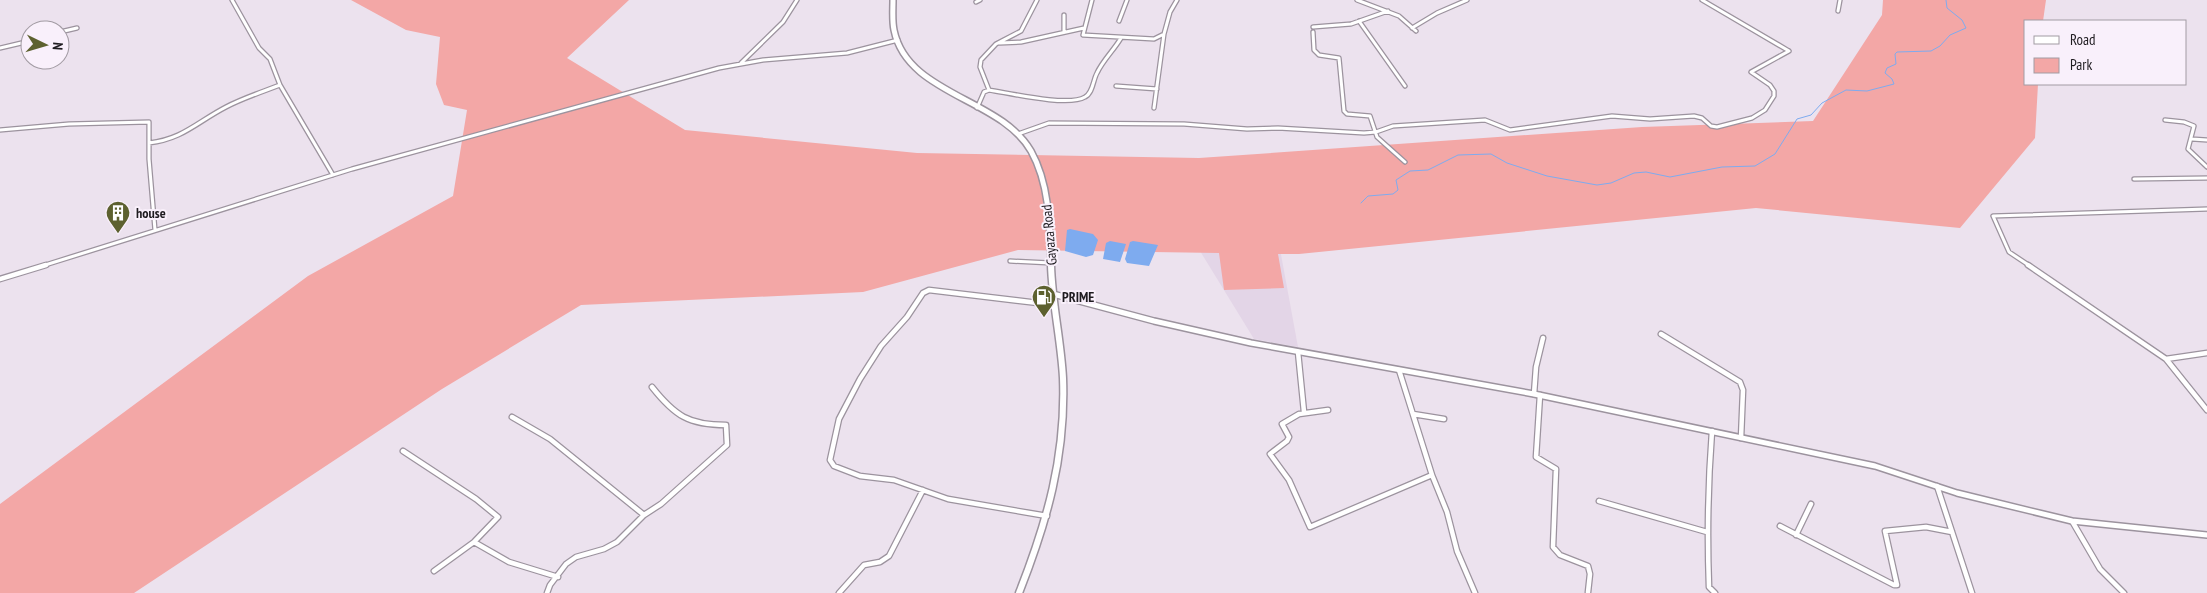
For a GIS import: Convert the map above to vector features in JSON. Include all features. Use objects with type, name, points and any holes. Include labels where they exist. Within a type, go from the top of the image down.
[{"type":"main road","name":"Gayaza Road","points":[[893,0],[894,27],[898,40],[910,60],[924,75],[951,94],[1002,122],[1018,134],[1038,165],[1044,190],[1053,294],[1062,362],[1063,409],[1057,460],[1047,516],[1019,593]]},
{"type":"street","points":[[232,0],[260,48],[264,50],[276,72],[280,85],[333,174]]},
{"type":"street","points":[[740,63],[783,22],[797,0]]},
{"type":"street","points":[[989,90],[980,63],[998,42],[1021,30],[1037,0]]},
{"type":"street","points":[[1092,0],[1082,34],[1084,36],[1154,39],[1164,34]]},
{"type":"street","points":[[1118,21],[1126,0]]},
{"type":"street","points":[[1154,108],[1164,34],[1170,12],[1177,0]]},
{"type":"street","points":[[1357,0],[1399,16],[1416,31]]},
{"type":"street","points":[[1412,28],[1467,0]]},
{"type":"street","points":[[1018,134],[1049,123],[1184,124],[1347,133],[1376,132],[1393,126],[1485,120],[1510,130],[1606,116],[1632,116],[1649,119],[1698,116],[1706,119],[1711,126],[1717,127],[1752,118],[1765,110],[1774,96],[1770,85],[1751,72],[1789,51],[1702,0]]},
{"type":"street","points":[[1838,11],[1840,0]]},
{"type":"street","points":[[1388,11],[1376,17],[1334,28],[1313,30],[1314,50],[1316,53],[1339,58],[1344,111],[1347,114],[1370,116],[1381,142],[1405,162]]},
{"type":"street","points":[[1064,15],[1064,31]]},
{"type":"street","points":[[1359,21],[1405,86]]},
{"type":"street","points":[[70,30],[77,28]]},
{"type":"street","points":[[998,42],[1021,42],[1084,28]]},
{"type":"street","points":[[977,108],[984,92],[989,90],[1042,98],[1075,100],[1082,98],[1090,91],[1095,77],[1121,38]]},
{"type":"street","points":[[0,279],[333,174],[740,63],[847,53],[898,40]]},
{"type":"street","points":[[0,48],[20,43]]},
{"type":"street","points":[[149,143],[166,142],[186,134],[226,107],[280,85]]},
{"type":"street","points":[[1116,86],[1157,89]]},
{"type":"street","points":[[2165,120],[2184,122],[2194,126],[2188,149],[2207,167]]},
{"type":"street","points":[[0,130],[69,124],[149,122],[155,230]]},
{"type":"street","points":[[2192,139],[2207,140]]},
{"type":"street","points":[[2134,179],[2207,178]]},
{"type":"street","points":[[2207,209],[1993,216],[2009,252],[2166,359],[2207,410]]},
{"type":"street","points":[[1010,261],[1051,263]]},
{"type":"street","points":[[1047,516],[948,499],[894,480],[860,476],[834,466],[830,460],[839,419],[860,379],[881,346],[907,317],[923,293],[928,290],[1038,303],[1055,307]]},
{"type":"street","points":[[1053,294],[1154,321],[1298,352],[1537,395],[1874,466],[1937,486],[2072,521],[2207,535]]},
{"type":"street","points":[[1661,334],[1740,382],[1743,390],[1742,438]]},
{"type":"street","points":[[1543,338],[1536,367],[1536,456],[1539,461],[1552,464],[1556,469],[1552,547],[1560,555],[1588,566],[1590,574],[1588,592]]},
{"type":"street","points":[[1298,352],[1304,412]]},
{"type":"street","points":[[2166,359],[2207,353]]},
{"type":"street","points":[[1399,370],[1432,475],[1447,512],[1457,551],[1475,593]]},
{"type":"street","points":[[547,593],[550,584],[558,577],[566,564],[576,556],[604,549],[617,542],[644,514],[661,504],[724,449],[728,440],[726,425],[698,424],[680,418],[665,405],[652,387]]},
{"type":"street","points":[[1328,410],[1304,412],[1282,424],[1289,437],[1287,442],[1270,454],[1283,468],[1293,486],[1310,527],[1432,475]]},
{"type":"street","points":[[1413,414],[1444,419]]},
{"type":"street","points":[[512,417],[550,439],[644,514]]},
{"type":"street","points":[[1712,431],[1708,480],[1707,532],[1709,587],[1716,593]]},
{"type":"street","points":[[404,451],[476,499],[498,517],[474,542],[434,570]]},
{"type":"street","points":[[1937,486],[1972,593]]},
{"type":"street","points":[[838,593],[864,565],[880,562],[889,556],[923,490]]},
{"type":"street","points":[[1599,501],[1707,532]]},
{"type":"street","points":[[1796,535],[1811,504]]},
{"type":"street","points":[[2072,521],[2100,569],[2124,593]]},
{"type":"street","points":[[1780,526],[1894,586],[1897,585],[1885,531],[1926,527],[1952,532]]},
{"type":"street","points":[[474,542],[509,562],[558,577]]},
{"type":"shaded area","points":[[1280,249],[1298,347],[1254,339],[1200,251]]},
{"type":"green space","points":[[351,0],[629,0],[567,58],[685,130],[917,153],[1199,158],[1642,127],[1813,121],[1882,15],[1883,0],[2046,0],[2043,20],[2024,20],[2024,85],[2038,85],[2035,138],[1960,228],[1756,208],[1299,254],[1278,254],[1284,288],[1224,290],[1219,253],[1018,250],[863,292],[581,305],[442,389],[134,593],[0,593],[0,504],[308,276],[453,196],[467,110],[444,105],[436,84],[440,37],[406,30]]},
{"type":"water","points":[[1067,230],[1093,234],[1098,240],[1093,255],[1086,257],[1065,251]]},
{"type":"water","points":[[1110,241],[1126,244],[1120,262],[1103,259],[1106,243]]},
{"type":"water","points":[[1130,242],[1158,245],[1149,266],[1127,263],[1125,259]]},
{"type":"waterway","points":[[1361,203],[1368,196],[1393,194],[1398,190],[1396,180],[1410,171],[1428,170],[1458,155],[1491,154],[1507,163],[1547,176],[1597,185],[1611,183],[1634,173],[1646,172],[1670,177],[1722,167],[1755,166],[1775,154],[1797,119],[1811,115],[1822,103],[1846,90],[1867,91],[1894,84],[1892,79],[1885,73],[1887,68],[1896,64],[1895,54],[1897,52],[1931,51],[1940,46],[1950,35],[1966,28],[1962,20],[1947,8],[1946,0]]},
{"type":"place","name":"house","points":[[118,234]]},
{"type":"place","name":"PRIME","points":[[1044,318]]}]
